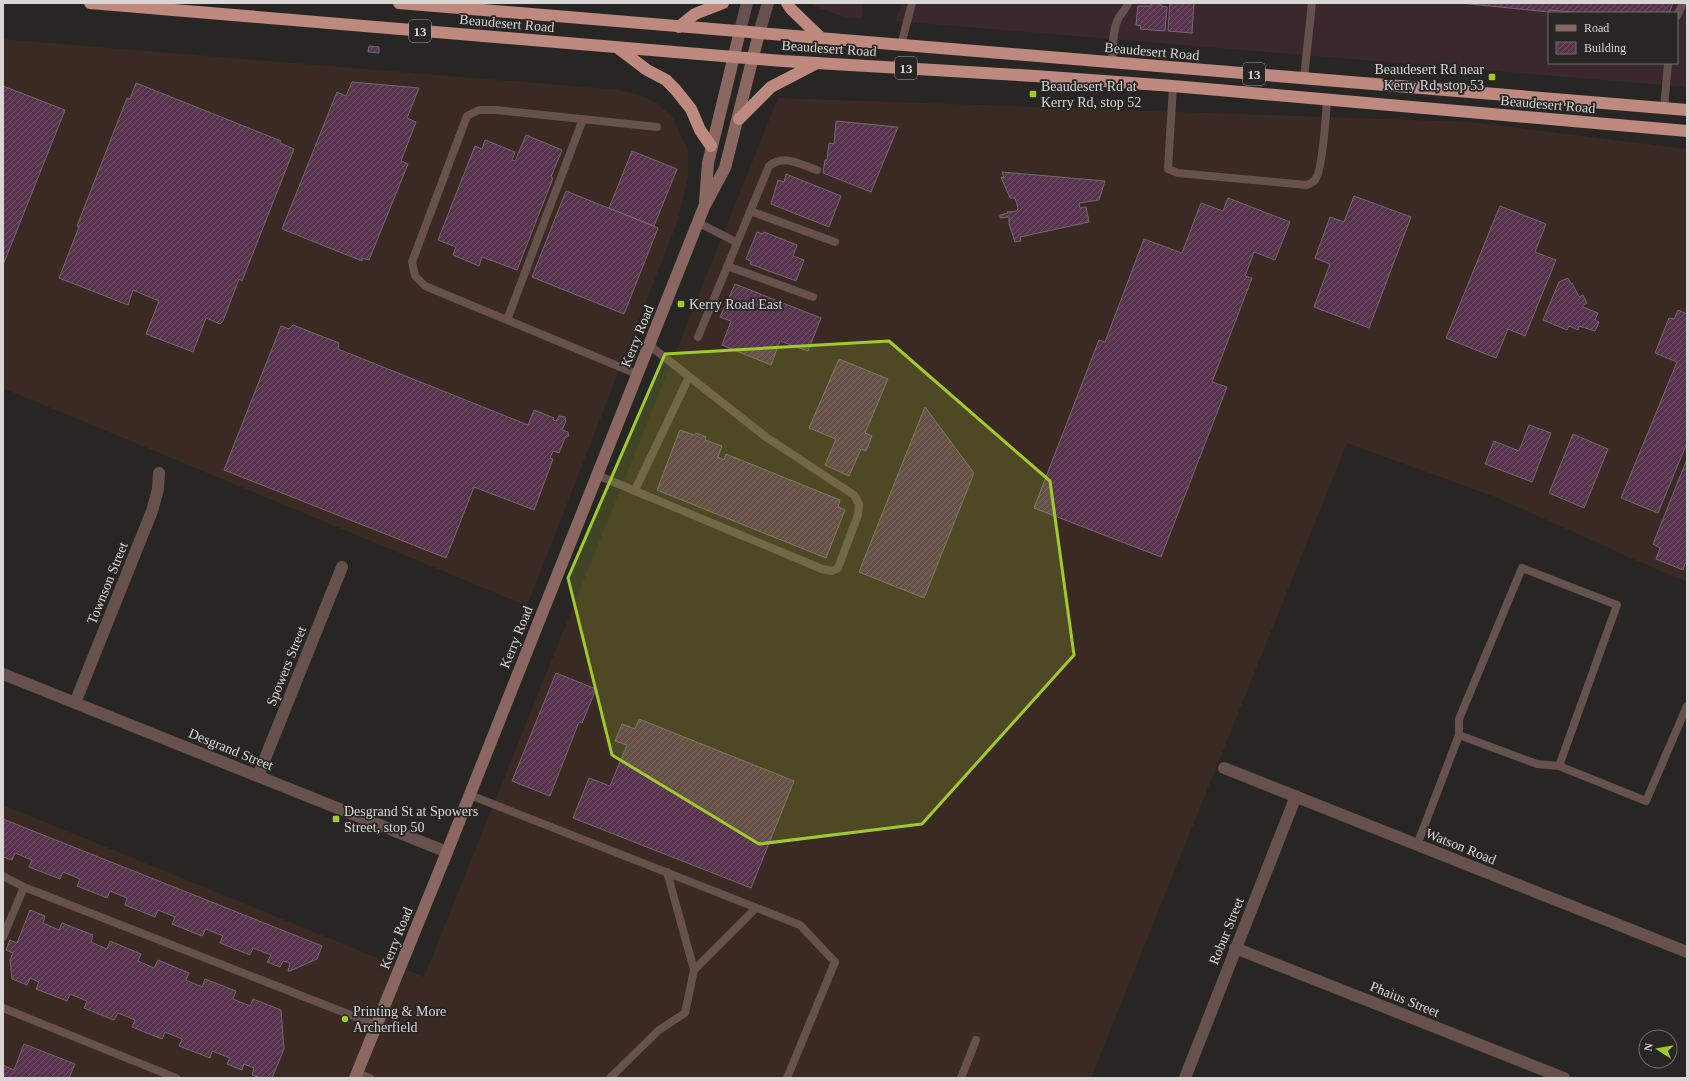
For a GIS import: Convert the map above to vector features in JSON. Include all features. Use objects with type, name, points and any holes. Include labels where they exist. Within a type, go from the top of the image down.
[{"type":"highway","name":"Beaudesert Road","points":[[90,3],[618,48],[818,63],[1173,86],[1687,131]]},
{"type":"highway","name":"Beaudesert Road","points":[[399,3],[1687,110]]},
{"type":"highway","points":[[679,27],[695,14],[724,3]]},
{"type":"highway","points":[[787,3],[791,10],[821,38]]},
{"type":"highway","points":[[618,48],[647,70],[666,80],[675,89],[691,110],[700,130],[711,146]]},
{"type":"highway","points":[[739,119],[771,87],[818,63]]},
{"type":"street","name":"Kerry Road","points":[[704,207],[711,146],[747,3]]},
{"type":"street","name":"Kerry Road","points":[[356,1075],[447,852],[637,374],[699,223],[704,207],[725,168],[768,3]]},
{"type":"street","name":"Townson Street","points":[[75,703],[152,511],[158,489],[159,473]]},
{"type":"street","name":"Spowers Street","points":[[258,776],[342,567]]},
{"type":"street","name":"Desgrand Street","points":[[3,674],[447,852]]},
{"type":"street","name":"Watson Road","points":[[1224,768],[1687,952]]},
{"type":"street","name":"Robur Street","points":[[1185,1078],[1296,796]]},
{"type":"street","name":"Phaius Street","points":[[1236,948],[1564,1078]]},
{"type":"lane","points":[[902,45],[912,3]]},
{"type":"lane","points":[[1112,63],[1115,29],[1119,18],[1126,9],[1128,3]]},
{"type":"lane","points":[[1304,78],[1312,3]]},
{"type":"lane","points":[[1678,14],[1682,5]]},
{"type":"lane","points":[[1664,108],[1668,64]]},
{"type":"lane","points":[[1173,86],[1168,169],[1178,173],[1307,185],[1315,180],[1319,169],[1326,120],[1327,99]]},
{"type":"lane","points":[[637,374],[425,286],[415,276],[412,262],[467,116],[479,110],[496,110],[656,127]]},
{"type":"lane","points":[[507,320],[583,119]]},
{"type":"lane","points":[[698,336],[769,166],[776,161],[784,160],[817,170]]},
{"type":"lane","points":[[750,211],[835,242]]},
{"type":"lane","points":[[699,223],[736,242]]},
{"type":"lane","points":[[726,266],[813,297]]},
{"type":"lane","points":[[597,475],[822,569],[832,571],[838,568],[858,515],[859,504],[854,495],[766,437],[688,378],[649,345]]},
{"type":"lane","points":[[635,490],[688,378]]},
{"type":"lane","points":[[1417,845],[1460,735],[1459,719],[1522,568],[1617,605],[1559,766]]},
{"type":"lane","points":[[1460,735],[1537,764],[1559,766],[1646,801],[1687,706]]},
{"type":"lane","points":[[470,794],[800,925],[835,962],[787,1078]]},
{"type":"lane","points":[[610,1078],[659,1030],[685,1013],[694,970],[667,872]]},
{"type":"lane","points":[[3,876],[24,886],[376,1025]]},
{"type":"lane","points":[[3,937],[24,886]]},
{"type":"lane","points":[[694,970],[756,908]]},
{"type":"lane","points":[[3,1008],[176,1078]]},
{"type":"lane","points":[[961,1078],[976,1040]]},
{"type":"lane","points":[[356,1075],[370,1078]]},
{"type":"highlighted area","points":[[889,341],[1050,481],[1074,655],[922,824],[759,844],[612,755],[568,578],[665,354]]},
{"type":"shaded area","points":[[812,3],[863,3],[861,18],[846,18],[814,6]]},
{"type":"shaded area","points":[[902,3],[1687,3],[1687,87],[895,21]]},
{"type":"shaded area","points":[[3,39],[619,90],[640,95],[657,103],[673,118],[688,151],[688,178],[678,220],[527,606],[3,388]]},
{"type":"shaded area","points":[[778,98],[1470,122],[1687,149],[1687,582],[1498,498],[1347,443],[1091,1078],[3,1078],[3,805],[424,977]]},
{"type":"building","points":[[1151,3],[1166,3],[1161,4],[1161,6],[1167,7],[1165,31],[1140,29],[1141,26],[1136,25],[1138,6],[1151,6]]},
{"type":"building","points":[[1170,3],[1194,3],[1192,33],[1168,31]]},
{"type":"building","points":[[1460,3],[1673,3],[1669,12],[1572,12],[1549,10],[1549,12]]},
{"type":"building","points":[[369,46],[379,47],[379,53],[368,52]]},
{"type":"building","points":[[352,82],[419,88],[407,118],[416,122],[401,161],[408,164],[369,260],[362,258],[362,261],[282,229],[337,92],[346,96]]},
{"type":"building","points":[[136,83],[281,141],[280,143],[294,149],[242,281],[239,279],[223,321],[220,324],[206,318],[193,352],[146,334],[159,301],[133,290],[128,305],[59,278],[79,227],[77,226],[127,98],[130,99]]},
{"type":"building","points":[[3,86],[65,110],[3,265]]},
{"type":"building","points":[[836,121],[898,127],[871,192],[823,173],[825,160],[827,160],[829,143],[834,144]]},
{"type":"building","points":[[526,135],[562,150],[551,177],[553,178],[517,270],[482,257],[479,266],[453,255],[456,247],[438,240],[475,146],[482,149],[485,140],[515,152],[512,160],[515,161]]},
{"type":"building","points":[[632,151],[677,169],[654,226],[609,208]]},
{"type":"building","points":[[1002,172],[1105,181],[1099,200],[1079,203],[1080,208],[1086,207],[1089,222],[1020,237],[1021,241],[1015,242],[1009,224],[1009,217],[1000,218],[1000,215],[1008,213],[1007,212],[1017,211],[1018,208],[1015,198],[1010,198],[1001,177],[1004,178]]},
{"type":"building","points":[[786,174],[841,196],[829,227],[771,204],[778,180],[784,182]]},
{"type":"building","points":[[566,191],[658,228],[624,314],[532,277]]},
{"type":"building","points":[[1354,196],[1411,217],[1369,328],[1314,307],[1330,264],[1315,258],[1330,217],[1344,222]]},
{"type":"building","points":[[1228,198],[1290,222],[1275,260],[1254,252],[1245,276],[1252,278],[1212,382],[1227,387],[1161,557],[1034,508],[1099,340],[1105,342],[1144,239],[1182,253],[1201,203],[1223,211]]},
{"type":"building","points":[[1500,206],[1546,224],[1535,252],[1556,260],[1525,336],[1508,329],[1496,358],[1446,338]]},
{"type":"building","points":[[757,232],[763,234],[764,232],[797,245],[793,256],[804,260],[796,281],[750,264],[751,261],[746,259]]},
{"type":"building","points":[[1568,278],[1579,297],[1583,295],[1587,303],[1583,305],[1583,307],[1598,313],[1595,320],[1599,322],[1595,331],[1579,326],[1578,330],[1569,326],[1567,330],[1543,320],[1559,282]]},
{"type":"building","points":[[735,284],[821,318],[808,351],[780,341],[771,365],[722,345],[731,321],[720,317]]},
{"type":"building","points":[[1678,310],[1687,314],[1687,443],[1658,513],[1621,498],[1677,362],[1655,353],[1669,318],[1674,319]]},
{"type":"building","points":[[293,325],[339,343],[338,349],[528,425],[534,410],[554,418],[553,420],[556,421],[559,416],[565,417],[566,421],[562,430],[568,432],[569,436],[565,438],[559,453],[553,451],[550,458],[553,459],[534,510],[474,487],[446,558],[224,470],[281,326],[289,329]]},
{"type":"building","points":[[839,359],[888,379],[865,433],[872,436],[866,451],[861,449],[849,476],[825,465],[836,439],[809,428]]},
{"type":"building","points":[[925,407],[974,473],[924,598],[859,572]]},
{"type":"building","points":[[1529,425],[1551,433],[1532,482],[1485,464],[1494,441],[1519,451]]},
{"type":"building","points":[[680,430],[694,435],[697,433],[706,437],[705,440],[722,446],[718,457],[724,460],[726,454],[840,500],[838,507],[845,510],[826,558],[657,490]]},
{"type":"building","points":[[1573,434],[1608,449],[1584,508],[1549,493]]},
{"type":"building","points":[[1687,459],[1687,563],[1685,563],[1683,570],[1656,559],[1660,548],[1653,544]]},
{"type":"building","points":[[556,673],[596,689],[582,723],[579,722],[550,796],[512,781]]},
{"type":"building","points":[[639,719],[794,781],[751,888],[573,818],[589,778],[610,786],[627,745],[615,741],[622,724],[635,729]]},
{"type":"building","points":[[3,819],[322,946],[317,959],[288,971],[290,963],[283,961],[280,967],[267,962],[271,955],[253,948],[250,955],[220,943],[223,936],[206,929],[202,936],[172,924],[175,917],[158,910],[155,917],[125,905],[127,898],[110,891],[107,898],[77,886],[80,879],[63,872],[60,879],[29,867],[32,860],[15,853],[12,860],[3,857]]},
{"type":"building","points":[[30,910],[45,916],[43,923],[59,930],[62,923],[93,935],[91,942],[107,949],[110,941],[141,954],[138,961],[154,968],[158,960],[189,973],[186,980],[202,987],[205,979],[236,991],[233,999],[250,1006],[253,999],[281,1010],[284,1049],[272,1078],[261,1078],[252,1075],[254,1068],[244,1064],[242,1070],[227,1064],[230,1058],[212,1051],[210,1058],[179,1046],[182,1039],[165,1032],[162,1039],[132,1027],[135,1020],[118,1013],[114,1020],[84,1008],[87,1001],[70,994],[67,1001],[36,989],[39,982],[30,978],[27,985],[12,979],[10,960],[13,953],[6,950],[10,940],[17,943]]},
{"type":"building","points":[[24,1044],[75,1064],[69,1078],[3,1078],[3,1065],[14,1070]]},
{"type":"place","name":"Beaudesert Rd near Kerry Rd, stop 53","points":[[1492,77]]},
{"type":"place","name":"Beaudesert Rd at Kerry Rd, stop 52","points":[[1033,94]]},
{"type":"place","name":"Kerry Road East","points":[[681,304]]},
{"type":"place","name":"Desgrand St at Spowers Street, stop 50","points":[[336,819]]},
{"type":"place","name":"Printing & More Archerfield","points":[[345,1019]]}]
